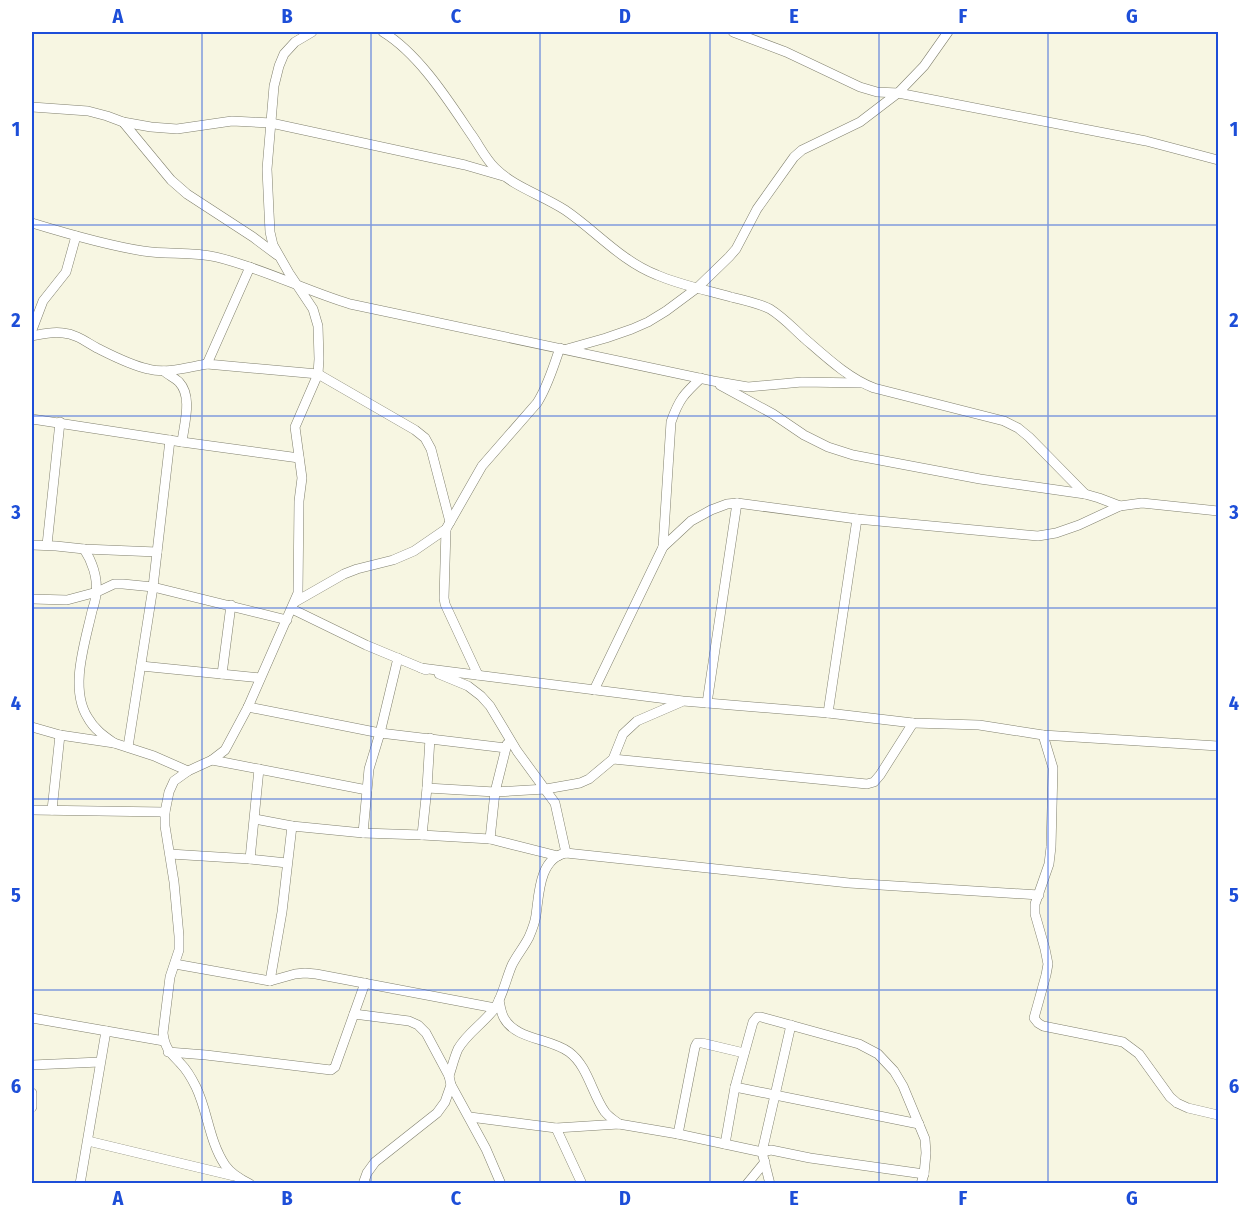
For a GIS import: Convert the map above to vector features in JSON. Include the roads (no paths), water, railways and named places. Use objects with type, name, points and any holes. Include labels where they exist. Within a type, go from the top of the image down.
[{"type":"street","points":[[236,1177],[225,1166],[214,1146],[197,1088],[181,1064],[168,1052],[164,1041],[170,977],[179,950],[165,812],[174,781],[225,750],[249,707],[298,593],[299,501],[302,478],[295,427],[318,374],[318,326],[313,309],[273,245],[270,232],[267,169],[274,86],[279,66],[284,54],[295,42],[312,32]]},
{"type":"street","points":[[383,32],[405,48],[436,85],[493,166],[510,179],[567,211],[628,259],[659,276],[770,309],[847,374],[874,388],[1004,421],[1018,428],[1085,494]]},
{"type":"street","points":[[733,32],[786,52],[860,87],[878,92],[898,93],[1146,141],[1218,160]]},
{"type":"street","points":[[562,349],[606,338],[648,322],[697,288],[736,249],[756,209],[794,157],[802,150],[860,122],[898,93],[924,66],[948,32]]},
{"type":"street","points":[[32,107],[88,111],[123,122],[177,129],[232,121],[271,123],[465,165],[510,179]]},
{"type":"street","points":[[123,122],[171,180],[187,194],[280,258]]},
{"type":"street","points":[[32,223],[141,251],[214,256],[350,304],[713,381],[748,387],[801,382],[861,382]]},
{"type":"street","points":[[32,330],[43,302],[66,272],[76,236]]},
{"type":"street","points":[[207,364],[250,267]]},
{"type":"street","points":[[32,336],[61,332],[73,335],[112,356],[146,369],[164,371],[207,364],[318,374],[415,430],[425,438],[431,449],[448,526],[445,604],[478,675]]},
{"type":"street","points":[[293,605],[344,574],[393,560],[414,551],[448,526],[482,466],[537,403],[562,349]]},
{"type":"street","points":[[164,371],[180,382],[187,402],[182,442]]},
{"type":"street","points":[[663,547],[671,422],[683,395],[701,378]]},
{"type":"street","points":[[713,381],[773,414],[812,439],[853,455],[980,479],[1085,494],[1120,506]]},
{"type":"street","points":[[32,418],[299,458]]},
{"type":"street","points":[[47,545],[60,422]]},
{"type":"street","points":[[128,747],[153,587],[170,440]]},
{"type":"street","points":[[707,703],[737,503]]},
{"type":"street","points":[[594,690],[663,547],[691,521],[727,504],[737,503],[857,519],[1038,536],[1056,534],[1120,506],[1142,503],[1218,511]]},
{"type":"street","points":[[828,713],[857,519]]},
{"type":"street","points":[[32,545],[157,552]]},
{"type":"street","points":[[84,549],[93,566],[97,592],[81,663],[78,693],[88,720],[114,743]]},
{"type":"street","points":[[32,599],[67,600],[123,584],[153,587],[287,620]]},
{"type":"street","points":[[222,674],[231,605]]},
{"type":"street","points":[[293,605],[330,628],[421,668],[448,677],[468,686],[482,696],[555,803],[562,855]]},
{"type":"street","points":[[363,833],[371,760],[398,658]]},
{"type":"street","points":[[141,666],[260,678]]},
{"type":"street","points":[[421,668],[683,701],[828,713],[913,723],[979,725],[1043,735],[1218,746]]},
{"type":"street","points":[[427,788],[495,792],[546,789],[580,783],[589,779],[614,759],[624,734],[637,721],[683,701]]},
{"type":"street","points":[[249,707],[380,733],[506,748]]},
{"type":"street","points":[[614,759],[867,783],[874,782],[880,775],[913,723]]},
{"type":"street","points":[[32,727],[60,735],[114,743],[154,756],[188,771]]},
{"type":"street","points":[[52,810],[60,735]]},
{"type":"street","points":[[1043,735],[1053,768],[1051,848],[1049,864],[1035,904],[1035,914],[1048,964],[1034,1018],[1043,1026],[1123,1042],[1139,1054],[1170,1097],[1177,1103],[1218,1115]]},
{"type":"street","points":[[490,839],[495,792],[509,736]]},
{"type":"street","points":[[422,835],[430,738]]},
{"type":"street","points":[[212,760],[367,790]]},
{"type":"street","points":[[250,859],[259,769]]},
{"type":"street","points":[[32,810],[165,812]]},
{"type":"street","points":[[255,819],[292,826],[363,833],[490,839],[562,855],[849,883],[1039,895]]},
{"type":"street","points":[[270,981],[282,912],[292,826]]},
{"type":"street","points":[[170,854],[287,863]]},
{"type":"street","points":[[363,1184],[375,1162],[437,1113],[445,1102],[453,1060],[459,1048],[497,1004],[512,966],[531,933],[536,918],[538,888],[544,872],[552,860],[562,855]]},
{"type":"street","points":[[175,964],[270,981],[305,973],[497,1004]]},
{"type":"street","points":[[168,1052],[331,1070],[335,1067],[365,983]]},
{"type":"street","points":[[497,1004],[509,1025],[519,1032],[557,1045],[578,1060],[606,1114],[619,1124]]},
{"type":"street","points":[[354,1014],[409,1021],[418,1025],[426,1033],[486,1149],[501,1184]]},
{"type":"street","points":[[470,1118],[556,1128],[619,1124],[762,1152],[771,1150],[923,1179],[926,1153],[925,1139],[903,1086],[894,1071],[878,1054],[859,1044],[761,1017],[757,1017],[753,1022],[744,1053],[735,1087],[725,1144]]},
{"type":"street","points":[[32,1018],[164,1041]]},
{"type":"street","points":[[770,1184],[762,1152],[790,1025]]},
{"type":"street","points":[[80,1184],[106,1031]]},
{"type":"street","points":[[678,1134],[694,1047],[697,1043],[744,1053]]},
{"type":"street","points":[[32,1065],[100,1062]]},
{"type":"street","points":[[735,1087],[919,1124]]},
{"type":"street","points":[[32,1094],[32,1107]]},
{"type":"street","points":[[556,1128],[584,1183]]},
{"type":"street","points":[[88,1141],[236,1177],[250,1184]]},
{"type":"street","points":[[747,1184],[765,1162]]}]
